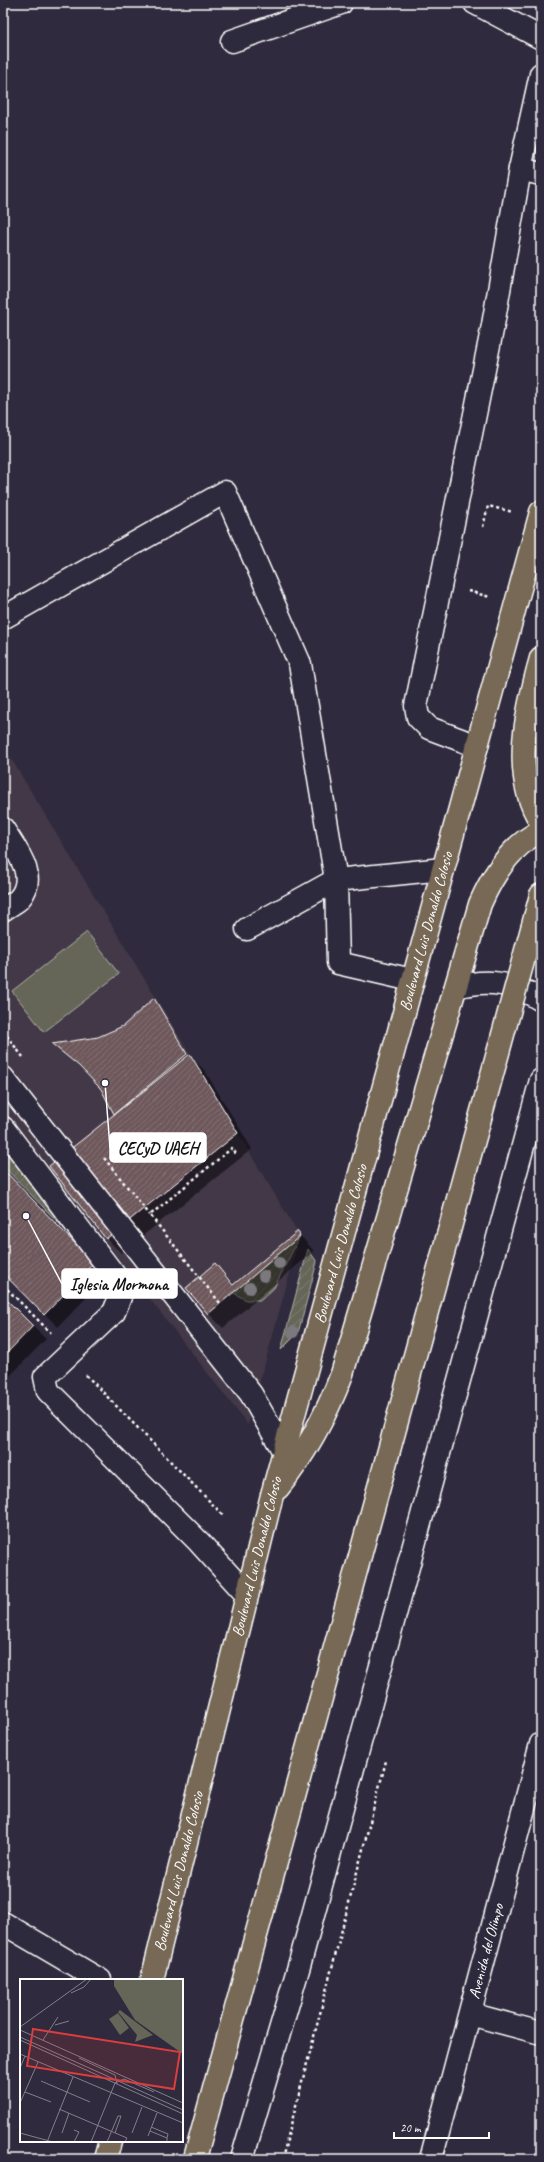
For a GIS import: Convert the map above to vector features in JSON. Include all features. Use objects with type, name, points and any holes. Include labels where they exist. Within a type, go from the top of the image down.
[{"type":"main road","name":"Boulevard Luis Donaldo Colosio","points":[[152,1979],[272,1495],[442,869],[541,512]]},
{"type":"main road","points":[[540,670],[526,716],[524,746],[529,792],[541,822]]},
{"type":"main road","points":[[272,1495],[295,1467],[314,1437],[330,1406],[342,1374],[480,904],[487,888],[510,855],[532,835],[541,831]]},
{"type":"main road","points":[[195,2159],[541,895]]},
{"type":"main road","points":[[105,2159],[110,2142]]},
{"type":"street","points":[[232,41],[341,3]]},
{"type":"street","points":[[475,3],[541,38]]},
{"type":"street","points":[[476,746],[429,728],[418,717],[416,706],[493,325],[531,171],[541,74]]},
{"type":"street","points":[[3,618],[225,492],[300,664],[336,880],[338,963],[412,980]]},
{"type":"street","points":[[3,829],[24,864],[28,884],[18,900],[3,910]]},
{"type":"street","points":[[247,930],[336,880],[442,869]]},
{"type":"street","points":[[456,987],[475,982],[494,982],[513,985],[541,1000]]},
{"type":"street","points":[[3,1078],[251,1394],[284,1452]]},
{"type":"street","points":[[242,2159],[299,1966],[541,1080]]},
{"type":"street","points":[[3,1128],[118,1280],[120,1297],[114,1312],[45,1377],[48,1391],[199,1542],[247,1595]]},
{"type":"street","name":"Avenida del Olimpo","points":[[431,2159],[541,1744]]},
{"type":"street","points":[[3,1923],[98,1979]]},
{"type":"street","points":[[470,2014],[541,2033]]},
{"type":"path","points":[[220,1303],[150,1215],[232,1148],[236,1154]]},
{"type":"path","points":[[3,1285],[59,1341],[67,1356],[224,1516]]},
{"type":"shaded area","points":[[3,745],[300,1236],[248,1425],[3,1111]]},
{"type":"green space","points":[[87,932],[119,974],[44,1032],[12,991]]},
{"type":"green space","points":[[3,1143],[95,1260],[3,1166]]},
{"type":"green space","points":[[300,1236],[274,1288],[261,1300],[246,1300],[232,1292]]},
{"type":"green space","points":[[308,1249],[317,1262],[298,1333],[281,1350]]},
{"type":"building","points":[[154,998],[187,1054],[114,1114],[101,1089],[79,1066],[52,1044],[98,1037],[123,1026]]},
{"type":"building","points":[[190,1054],[238,1133],[106,1239],[49,1166]]},
{"type":"building","points":[[3,1169],[94,1263],[44,1315],[3,1273]]},
{"type":"building","points":[[298,1231],[300,1236],[208,1314],[186,1288],[215,1263],[233,1285]]},
{"type":"building","points":[[3,1296],[33,1326],[3,1357]]},
{"type":"place","name":"CECyD UAEH","points":[[105,1083]]},
{"type":"place","name":"Iglesia Mormona","points":[[26,1216]]}]
